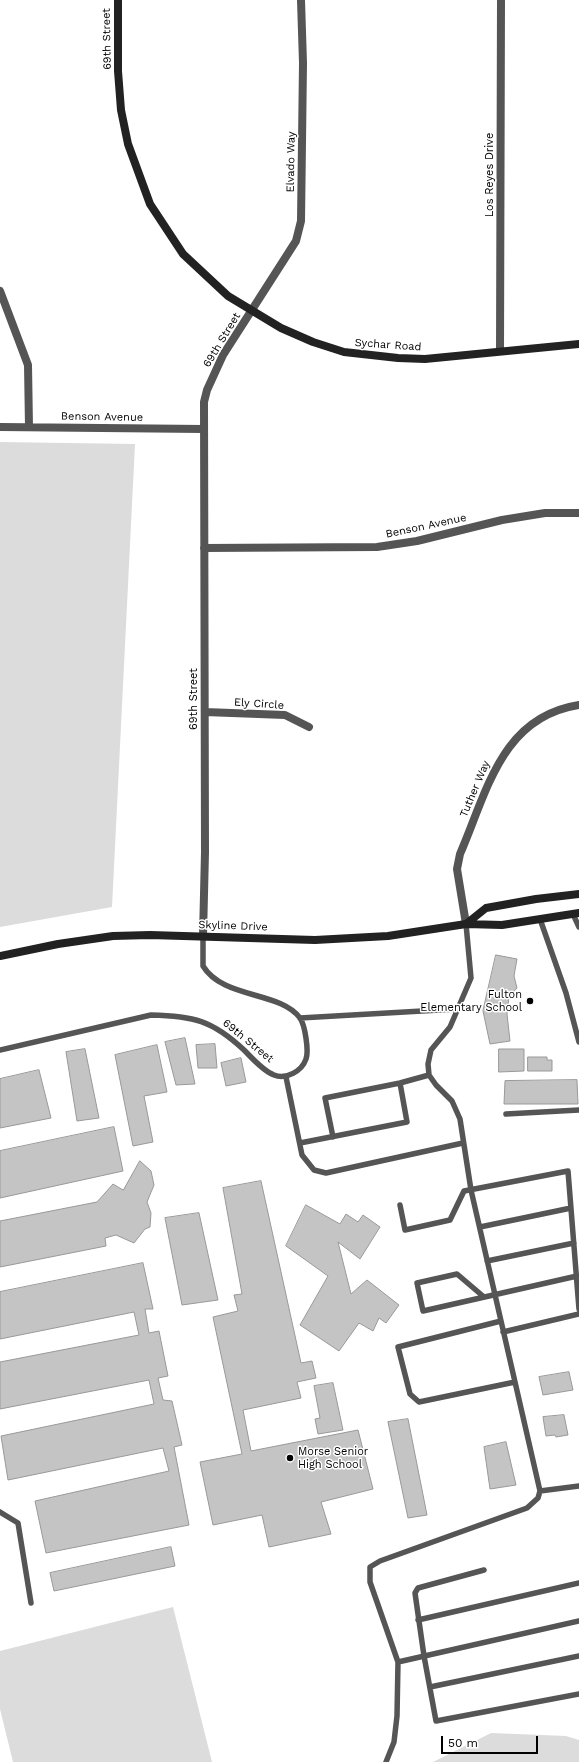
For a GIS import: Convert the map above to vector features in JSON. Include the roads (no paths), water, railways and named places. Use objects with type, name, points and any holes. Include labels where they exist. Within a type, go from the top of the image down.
[{"type":"main road","name":"69th Street","points":[[118,0],[118,71],[121,110],[128,144],[150,204],[184,254],[228,296],[252,312]]},
{"type":"main road","name":"Sychar Road","points":[[252,312],[281,328],[313,342],[344,352],[398,358],[425,358],[579,344]]},
{"type":"main road","name":"Skyline Drive","points":[[466,924],[486,908],[536,898],[579,894]]},
{"type":"main road","name":"Skyline Drive","points":[[0,956],[100,937],[150,935],[329,939],[388,936],[466,924],[502,925],[576,913]]},
{"type":"street","name":"Elvado Way","points":[[252,312],[296,242],[301,221],[303,63],[301,0]]},
{"type":"street","name":"Los Reyes Drive","points":[[500,0],[500,351]]},
{"type":"street","points":[[0,291],[28,365],[29,427]]},
{"type":"street","name":"69th Street","points":[[204,936],[206,852],[204,402],[207,390],[223,355],[252,312]]},
{"type":"street","name":"Benson Avenue","points":[[0,427],[204,429]]},
{"type":"street","name":"Benson Avenue","points":[[204,548],[377,547],[417,541],[502,520],[545,513],[579,512]]},
{"type":"street","name":"Tuther Way","points":[[466,924],[457,869],[460,854],[498,763],[515,739],[535,721],[561,708],[579,705]]},
{"type":"street","name":"Ely Circle","points":[[205,712],[285,715],[309,727]]},
{"type":"lane","points":[[576,913],[579,926]]},
{"type":"lane","points":[[540,919],[566,993],[579,1042]]},
{"type":"lane","points":[[386,1762],[394,1742],[397,1716],[398,1662],[370,1582],[370,1567],[380,1561],[527,1508],[538,1498],[540,1491],[471,1190],[460,1119],[457,1109],[452,1101],[436,1086],[429,1075],[428,1064],[431,1050],[450,1026],[471,978],[466,924]]},
{"type":"lane","name":"69th Street","points":[[204,936],[203,966],[214,979],[280,1004],[300,1018]]},
{"type":"lane","points":[[457,1009],[300,1018],[306,1034],[306,1059],[299,1069],[286,1077],[302,1155],[314,1170],[326,1173],[463,1143]]},
{"type":"lane","name":"69th Street","points":[[0,1050],[150,1015],[174,1015],[197,1019],[220,1029],[274,1076],[286,1077]]},
{"type":"lane","points":[[333,1137],[325,1098],[400,1083],[429,1075]]},
{"type":"lane","points":[[300,1143],[407,1122],[400,1083]]},
{"type":"lane","points":[[506,1114],[579,1110]]},
{"type":"lane","points":[[400,1205],[405,1230],[450,1220],[464,1191],[568,1171],[579,1309]]},
{"type":"lane","points":[[480,1227],[571,1208]]},
{"type":"lane","points":[[487,1261],[574,1243]]},
{"type":"lane","points":[[484,1296],[457,1274],[417,1283],[423,1311],[576,1276]]},
{"type":"lane","points":[[503,1332],[579,1314]]},
{"type":"lane","points":[[501,1321],[398,1347],[401,1364],[410,1394],[419,1402],[515,1382]]},
{"type":"lane","points":[[540,1491],[579,1486]]},
{"type":"lane","points":[[0,1512],[18,1523],[31,1603]]},
{"type":"lane","points":[[484,1570],[418,1588],[415,1593],[418,1620],[436,1721],[579,1694]]},
{"type":"lane","points":[[418,1620],[579,1583]]},
{"type":"lane","points":[[398,1662],[579,1621]]},
{"type":"lane","points":[[430,1687],[579,1656]]},
{"type":"place","name":"Fulton Elementary School","points":[[530,1001]]},
{"type":"place","name":"Morse Senior High School","points":[[290,1458]]}]
